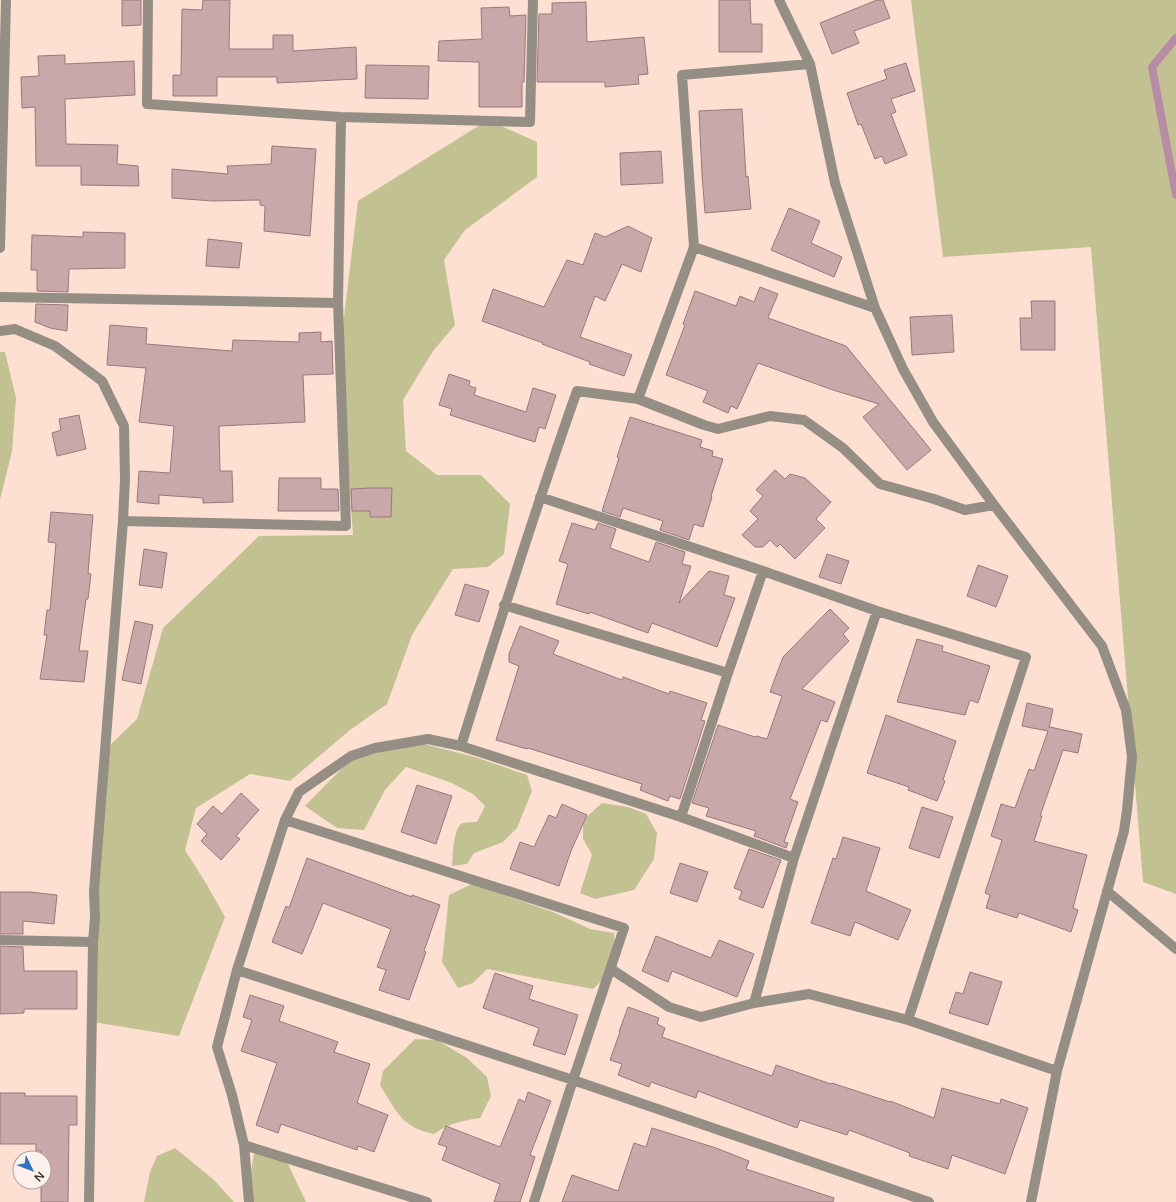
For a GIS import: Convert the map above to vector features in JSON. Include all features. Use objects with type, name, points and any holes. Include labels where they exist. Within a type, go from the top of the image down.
[{"type":"street","points":[[0,248],[6,0]]},
{"type":"street","points":[[148,0],[148,104],[341,118],[530,122],[533,0]]},
{"type":"street","points":[[779,0],[810,64],[835,183],[875,308],[903,369],[933,422],[994,505],[1102,646],[1126,710],[1132,756],[1124,831],[1057,1071],[1031,1202]]},
{"type":"street","points":[[638,399],[694,247],[682,75],[810,64]]},
{"type":"street","points":[[123,520],[346,526],[338,303],[341,118]]},
{"type":"street","points":[[694,247],[875,308]]},
{"type":"street","points":[[0,298],[338,303]]},
{"type":"street","points":[[0,331],[15,329],[55,346],[102,381],[124,426],[125,479],[123,520],[94,891],[95,918],[93,942],[90,1202]]},
{"type":"street","points":[[461,746],[504,605],[577,391],[638,399],[718,429],[770,416],[804,420],[843,448],[880,484],[934,499],[965,510],[994,505]]},
{"type":"street","points":[[540,497],[878,611],[1026,657],[908,1020]]},
{"type":"street","points":[[681,817],[763,571]]},
{"type":"street","points":[[504,605],[728,673]]},
{"type":"street","points":[[754,1003],[794,858],[878,611]]},
{"type":"street","points":[[249,1202],[244,1144],[232,1095],[217,1047],[237,970],[285,820],[299,792],[351,756],[375,748],[428,739],[461,746],[681,817],[794,858]]},
{"type":"street","points":[[285,820],[624,928],[534,1202]]},
{"type":"street","points":[[1107,891],[1176,949]]},
{"type":"street","points":[[0,940],[93,942]]},
{"type":"street","points":[[611,969],[669,1007],[701,1017],[754,1003],[809,994],[908,1020],[1057,1071]]},
{"type":"street","points":[[237,970],[573,1080],[929,1202]]},
{"type":"street","points":[[244,1144],[427,1202]]},
{"type":"shaded area","points":[[911,0],[1176,0],[1176,894],[1143,882],[1091,247],[943,257]]},
{"type":"shaded area","points":[[488,120],[537,142],[537,177],[465,230],[444,260],[455,325],[433,351],[403,400],[406,451],[437,475],[481,475],[510,504],[504,554],[488,567],[453,569],[412,635],[387,704],[350,730],[290,781],[250,774],[196,808],[185,850],[225,917],[179,1036],[93,1022],[105,750],[137,719],[163,628],[259,536],[353,535],[340,350],[358,201]]},
{"type":"shaded area","points":[[0,352],[5,352],[16,398],[12,451],[0,500]]},
{"type":"shaded area","points":[[404,739],[475,757],[527,775],[532,791],[517,828],[503,842],[474,853],[467,864],[452,866],[454,842],[457,830],[463,823],[477,822],[485,806],[473,794],[452,783],[406,767],[385,790],[364,830],[337,828],[305,806],[349,761]]},
{"type":"shaded area","points":[[602,803],[628,807],[646,814],[657,833],[654,859],[634,890],[595,899],[580,893],[592,855],[583,839],[583,820]]},
{"type":"shaded area","points":[[472,884],[553,912],[590,929],[614,933],[617,967],[593,989],[487,969],[473,983],[458,988],[442,962],[449,895]]},
{"type":"shaded area","points":[[415,1039],[437,1040],[467,1058],[487,1077],[491,1096],[480,1118],[456,1123],[445,1127],[434,1134],[423,1131],[407,1123],[396,1111],[380,1085],[383,1071]]},
{"type":"shaded area","points":[[175,1148],[213,1179],[234,1202],[144,1202],[150,1172],[157,1156]]},
{"type":"shaded area","points":[[255,1148],[288,1164],[306,1202],[246,1202]]},
{"type":"building","points":[[122,0],[141,0],[141,25],[122,26]]},
{"type":"building","points":[[203,0],[230,0],[229,49],[273,49],[273,35],[293,35],[293,51],[356,47],[357,79],[277,83],[277,77],[217,77],[217,96],[173,96],[173,75],[181,75],[182,9],[202,10]]},
{"type":"building","points":[[719,0],[750,0],[751,24],[762,24],[762,52],[719,52]]},
{"type":"building","points":[[877,0],[883,0],[890,18],[854,31],[859,43],[832,54],[820,23]]},
{"type":"building","points":[[586,2],[587,42],[644,37],[648,74],[638,75],[639,84],[605,87],[605,82],[537,82],[539,14],[552,14],[552,3]]},
{"type":"building","points":[[509,7],[510,16],[526,15],[522,107],[479,107],[479,62],[438,61],[439,41],[482,39],[481,8]]},
{"type":"building","points":[[65,55],[65,64],[134,61],[135,95],[65,99],[66,144],[118,145],[117,164],[138,166],[139,186],[81,185],[81,166],[36,166],[35,107],[22,108],[21,77],[39,76],[38,56]]},
{"type":"building","points":[[906,63],[915,91],[891,99],[896,112],[891,114],[907,155],[885,164],[882,156],[875,159],[861,124],[858,125],[847,93],[887,79],[884,70]]},
{"type":"building","points":[[366,65],[429,66],[428,99],[365,98]]},
{"type":"building","points":[[742,109],[746,177],[748,176],[751,209],[705,213],[699,111]]},
{"type":"building","points":[[272,146],[316,149],[310,236],[264,231],[265,206],[260,205],[260,200],[213,201],[172,198],[172,169],[228,174],[227,166],[271,164]]},
{"type":"building","points":[[661,151],[663,183],[621,185],[620,153]]},
{"type":"building","points":[[789,208],[820,221],[811,243],[842,257],[834,277],[771,250]]},
{"type":"building","points":[[628,226],[652,238],[641,272],[622,264],[605,301],[595,296],[580,337],[632,355],[624,376],[589,364],[590,362],[542,344],[543,343],[482,321],[493,289],[544,307],[567,260],[583,265],[595,233],[605,237]]},
{"type":"building","points":[[83,232],[125,233],[125,268],[69,269],[68,292],[37,291],[37,270],[31,270],[32,235],[83,237]]},
{"type":"building","points":[[208,239],[242,243],[239,268],[206,266]]},
{"type":"building","points":[[760,287],[778,294],[768,318],[846,346],[931,450],[907,470],[863,417],[879,404],[833,390],[758,363],[737,409],[731,406],[728,413],[703,402],[708,391],[666,375],[685,325],[683,324],[695,291],[736,306],[740,296],[754,302]]},
{"type":"building","points":[[1031,301],[1055,301],[1055,350],[1021,350],[1020,318],[1032,318]]},
{"type":"building","points":[[36,304],[68,305],[67,331],[50,328],[35,322]]},
{"type":"building","points":[[952,315],[954,352],[912,355],[910,317]]},
{"type":"building","points":[[110,325],[147,328],[146,344],[232,351],[233,340],[299,342],[299,333],[321,332],[321,342],[332,341],[333,374],[303,375],[305,422],[219,426],[220,471],[232,471],[233,502],[203,503],[203,498],[159,495],[159,504],[137,502],[139,471],[170,473],[174,426],[139,422],[146,368],[107,365]]},
{"type":"building","points":[[449,374],[470,381],[469,386],[476,388],[474,395],[526,412],[533,388],[556,395],[545,429],[539,427],[535,442],[450,415],[452,409],[439,405]]},
{"type":"building","points":[[79,415],[86,449],[57,456],[52,433],[61,430],[59,419]]},
{"type":"building","points":[[630,417],[702,440],[700,447],[713,451],[712,456],[723,459],[703,527],[694,524],[689,540],[660,530],[663,521],[623,508],[620,517],[602,511]]},
{"type":"building","points":[[775,470],[785,479],[790,474],[805,478],[831,502],[816,519],[825,528],[795,559],[780,544],[777,547],[770,540],[763,547],[755,547],[742,535],[758,519],[750,511],[763,496],[756,490]]},
{"type":"building","points":[[279,478],[321,478],[321,489],[338,489],[339,511],[278,511]]},
{"type":"building","points":[[392,488],[391,517],[370,517],[370,511],[352,511],[351,489]]},
{"type":"building","points":[[51,512],[93,515],[88,573],[91,574],[79,651],[88,651],[84,682],[40,679],[47,635],[44,635],[47,610],[50,610],[56,543],[48,542]]},
{"type":"building","points":[[572,523],[595,530],[598,523],[616,529],[610,548],[649,562],[656,542],[685,552],[682,564],[691,566],[679,603],[709,571],[729,576],[724,595],[735,598],[717,647],[652,623],[648,633],[590,612],[589,614],[556,604],[568,564],[559,561]]},
{"type":"building","points":[[144,549],[167,553],[162,588],[139,585]]},
{"type":"building","points":[[827,554],[849,561],[841,584],[819,577]]},
{"type":"building","points":[[978,565],[1008,576],[996,607],[967,596]]},
{"type":"building","points":[[465,584],[489,591],[479,622],[455,615]]},
{"type":"building","points":[[830,609],[849,628],[843,634],[849,641],[802,689],[835,702],[827,722],[821,720],[790,799],[798,802],[784,842],[788,843],[786,848],[754,836],[756,831],[706,816],[709,808],[692,803],[718,725],[755,737],[767,739],[782,696],[770,692],[783,657]]},
{"type":"building","points":[[135,621],[153,625],[141,684],[122,680]]},
{"type":"building","points":[[520,626],[559,641],[553,654],[622,680],[623,677],[669,694],[670,691],[707,703],[701,720],[705,721],[680,799],[670,796],[668,801],[640,790],[642,784],[528,748],[527,749],[496,740],[519,666],[509,662],[509,654]]},
{"type":"building","points":[[917,639],[943,646],[942,651],[990,666],[978,703],[970,700],[965,715],[897,702]]},
{"type":"building","points":[[1027,703],[1053,709],[1049,728],[1082,734],[1078,753],[1063,750],[1040,816],[1042,816],[1034,841],[1087,855],[1073,908],[1078,910],[1071,932],[1019,913],[1017,918],[986,908],[990,895],[985,893],[1002,840],[991,836],[1001,804],[1015,808],[1029,769],[1034,771],[1048,731],[1022,726]]},
{"type":"building","points":[[886,715],[956,741],[943,780],[945,781],[937,801],[908,790],[909,787],[867,773]]},
{"type":"building","points":[[417,785],[452,796],[436,844],[401,832]]},
{"type":"building","points":[[241,793],[259,810],[236,836],[240,839],[221,860],[201,841],[207,834],[197,824],[213,806],[222,814]]},
{"type":"building","points":[[562,804],[587,815],[571,851],[559,886],[510,869],[520,842],[534,847],[549,815],[556,818]]},
{"type":"building","points":[[922,807],[953,817],[939,858],[909,848]]},
{"type":"building","points":[[843,837],[880,848],[866,891],[911,910],[898,940],[855,922],[850,936],[811,923],[833,858],[836,859]]},
{"type":"building","points":[[749,849],[781,860],[763,908],[739,899],[742,891],[734,888]]},
{"type":"building","points":[[307,858],[412,897],[412,895],[440,905],[424,951],[426,952],[409,1000],[379,990],[386,970],[377,967],[391,929],[323,903],[302,954],[272,942],[286,906],[289,908]]},
{"type":"building","points":[[680,863],[708,872],[697,902],[670,893]]},
{"type":"building","points":[[0,892],[30,892],[57,895],[54,924],[23,921],[23,934],[0,934]]},
{"type":"building","points":[[656,936],[711,958],[719,940],[754,954],[737,997],[672,971],[668,982],[642,971]]},
{"type":"building","points":[[0,946],[23,947],[24,971],[77,971],[77,1009],[24,1009],[24,1013],[0,1014]]},
{"type":"building","points":[[970,972],[1002,982],[988,1025],[949,1013],[956,992],[963,994]]},
{"type":"building","points":[[495,973],[533,986],[529,999],[578,1015],[565,1055],[533,1045],[539,1028],[483,1008]]},
{"type":"building","points":[[250,995],[284,1006],[279,1021],[338,1042],[334,1052],[370,1064],[357,1103],[388,1115],[374,1152],[358,1146],[357,1150],[281,1124],[278,1133],[256,1125],[277,1063],[241,1051],[252,1020],[243,1017]]},
{"type":"building","points":[[628,1007],[659,1018],[657,1024],[665,1028],[662,1037],[772,1076],[776,1065],[831,1084],[832,1083],[890,1101],[934,1118],[942,1088],[1000,1104],[1001,1099],[1028,1108],[1005,1174],[952,1155],[948,1169],[909,1156],[910,1153],[849,1130],[847,1135],[800,1120],[797,1128],[698,1091],[696,1098],[651,1082],[649,1087],[618,1075],[622,1064],[610,1060]]},
{"type":"building","points":[[528,1092],[551,1101],[530,1155],[535,1157],[520,1202],[494,1202],[500,1184],[442,1160],[447,1147],[438,1144],[446,1126],[500,1147],[519,1099],[525,1102]]},
{"type":"building","points":[[0,1093],[25,1093],[25,1096],[77,1096],[77,1125],[69,1125],[68,1202],[41,1202],[41,1190],[52,1190],[52,1150],[36,1150],[36,1144],[0,1144]]},
{"type":"building","points":[[652,1128],[716,1148],[749,1161],[746,1169],[834,1198],[833,1202],[562,1202],[572,1175],[618,1191],[634,1143],[646,1147]]},
{"type":"waterway","points":[[1176,38],[1152,67],[1176,195]]}]
